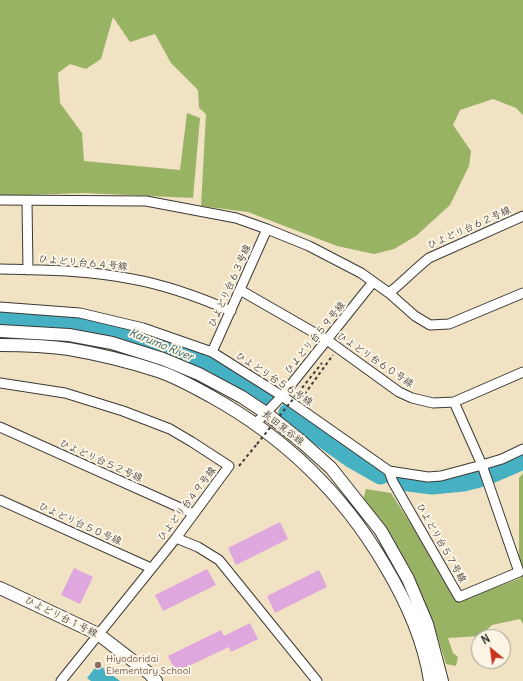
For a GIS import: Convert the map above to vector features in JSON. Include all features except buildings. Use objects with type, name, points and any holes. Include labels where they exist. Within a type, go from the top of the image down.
[{"type":"street","points":[[0,200],[146,201],[236,218],[309,246],[361,273],[389,293],[415,316],[430,325],[449,324],[523,293]]},
{"type":"street","points":[[27,201],[28,270]]},
{"type":"street","name":"ひよどり台６２号線","points":[[389,293],[405,281],[429,258],[523,216]]},
{"type":"street","name":"ひよどり台６３号線","points":[[212,352],[267,229]]},
{"type":"street","name":"ひよどり台６４号線","points":[[0,269],[91,273],[132,279],[193,295],[231,311]]},
{"type":"street","name":"ひよどり台５９号線","points":[[256,423],[282,396],[373,282]]},
{"type":"street","name":"ひよどり台６０号線","points":[[240,290],[327,340],[399,392],[412,398],[433,403],[454,402],[523,372]]},
{"type":"street","name":"ひよどり台５６号線","points":[[0,308],[80,313],[143,328],[212,352],[282,396],[389,471],[428,477],[441,476],[482,465],[523,449]]},
{"type":"street","name":"長田箕谷線","points":[[0,331],[70,335],[120,346],[163,359],[199,374],[242,397],[266,413],[331,468],[381,531],[408,579],[427,624],[442,681]]},
{"type":"street","name":"長田箕谷線","points":[[0,345],[69,349],[108,357],[156,370],[192,386],[256,423],[293,452],[320,478],[369,539],[396,585],[416,628],[428,666],[430,681]]},
{"type":"street","name":"ひよどり台４９号線","points":[[0,383],[65,393],[123,411],[170,430],[192,442],[229,466],[176,538],[61,681]]},
{"type":"street","points":[[454,402],[482,465]]},
{"type":"street","name":"ひよどり台５２号線","points":[[0,427],[194,514]]},
{"type":"street","name":"ひよどり台５７号線","points":[[389,471],[393,482],[459,597],[519,572],[482,465]]},
{"type":"street","name":"ひよどり台５０号線","points":[[0,500],[151,568]]},
{"type":"street","points":[[176,538],[198,547],[219,560],[317,681]]},
{"type":"street","name":"ひよどり台１号線","points":[[0,588],[98,634],[150,674],[156,681]]},
{"type":"path","points":[[296,406],[338,348]]},
{"type":"path","points":[[229,466],[239,466],[322,363],[325,366]]},
{"type":"green space","points":[[0,0],[523,0],[523,115],[516,108],[493,99],[460,110],[453,125],[471,151],[469,166],[450,205],[416,236],[394,249],[374,254],[337,246],[248,212],[201,206],[206,114],[199,108],[198,90],[171,63],[155,34],[130,42],[113,17],[101,59],[86,69],[70,64],[58,73],[60,103],[82,133],[84,161],[180,170],[187,113],[200,118],[193,198],[84,193],[0,196]]},
{"type":"green space","points":[[523,473],[523,624],[520,619],[492,625],[488,629],[471,629],[471,637],[448,638],[453,653],[458,657],[456,666],[446,664],[432,619],[394,540],[363,500],[366,489],[391,493],[460,601],[521,578],[519,557],[519,478]]},
{"type":"water","points":[[98,664],[120,681],[91,681],[87,678]]},
{"type":"waterway","name":"Karumo River","points":[[0,317],[25,317],[129,332],[182,352],[232,374],[266,396]]},
{"type":"waterway","name":"Karumo River","points":[[289,413],[351,457],[381,474]]},
{"type":"waterway","name":"Karumo River","points":[[491,473],[523,459]]},
{"type":"waterway","name":"Karumo River","points":[[401,480],[432,484],[463,481],[479,477]]},
{"type":"place","name":"Hiyodoridai Elementary School","points":[[98,665]]}]
